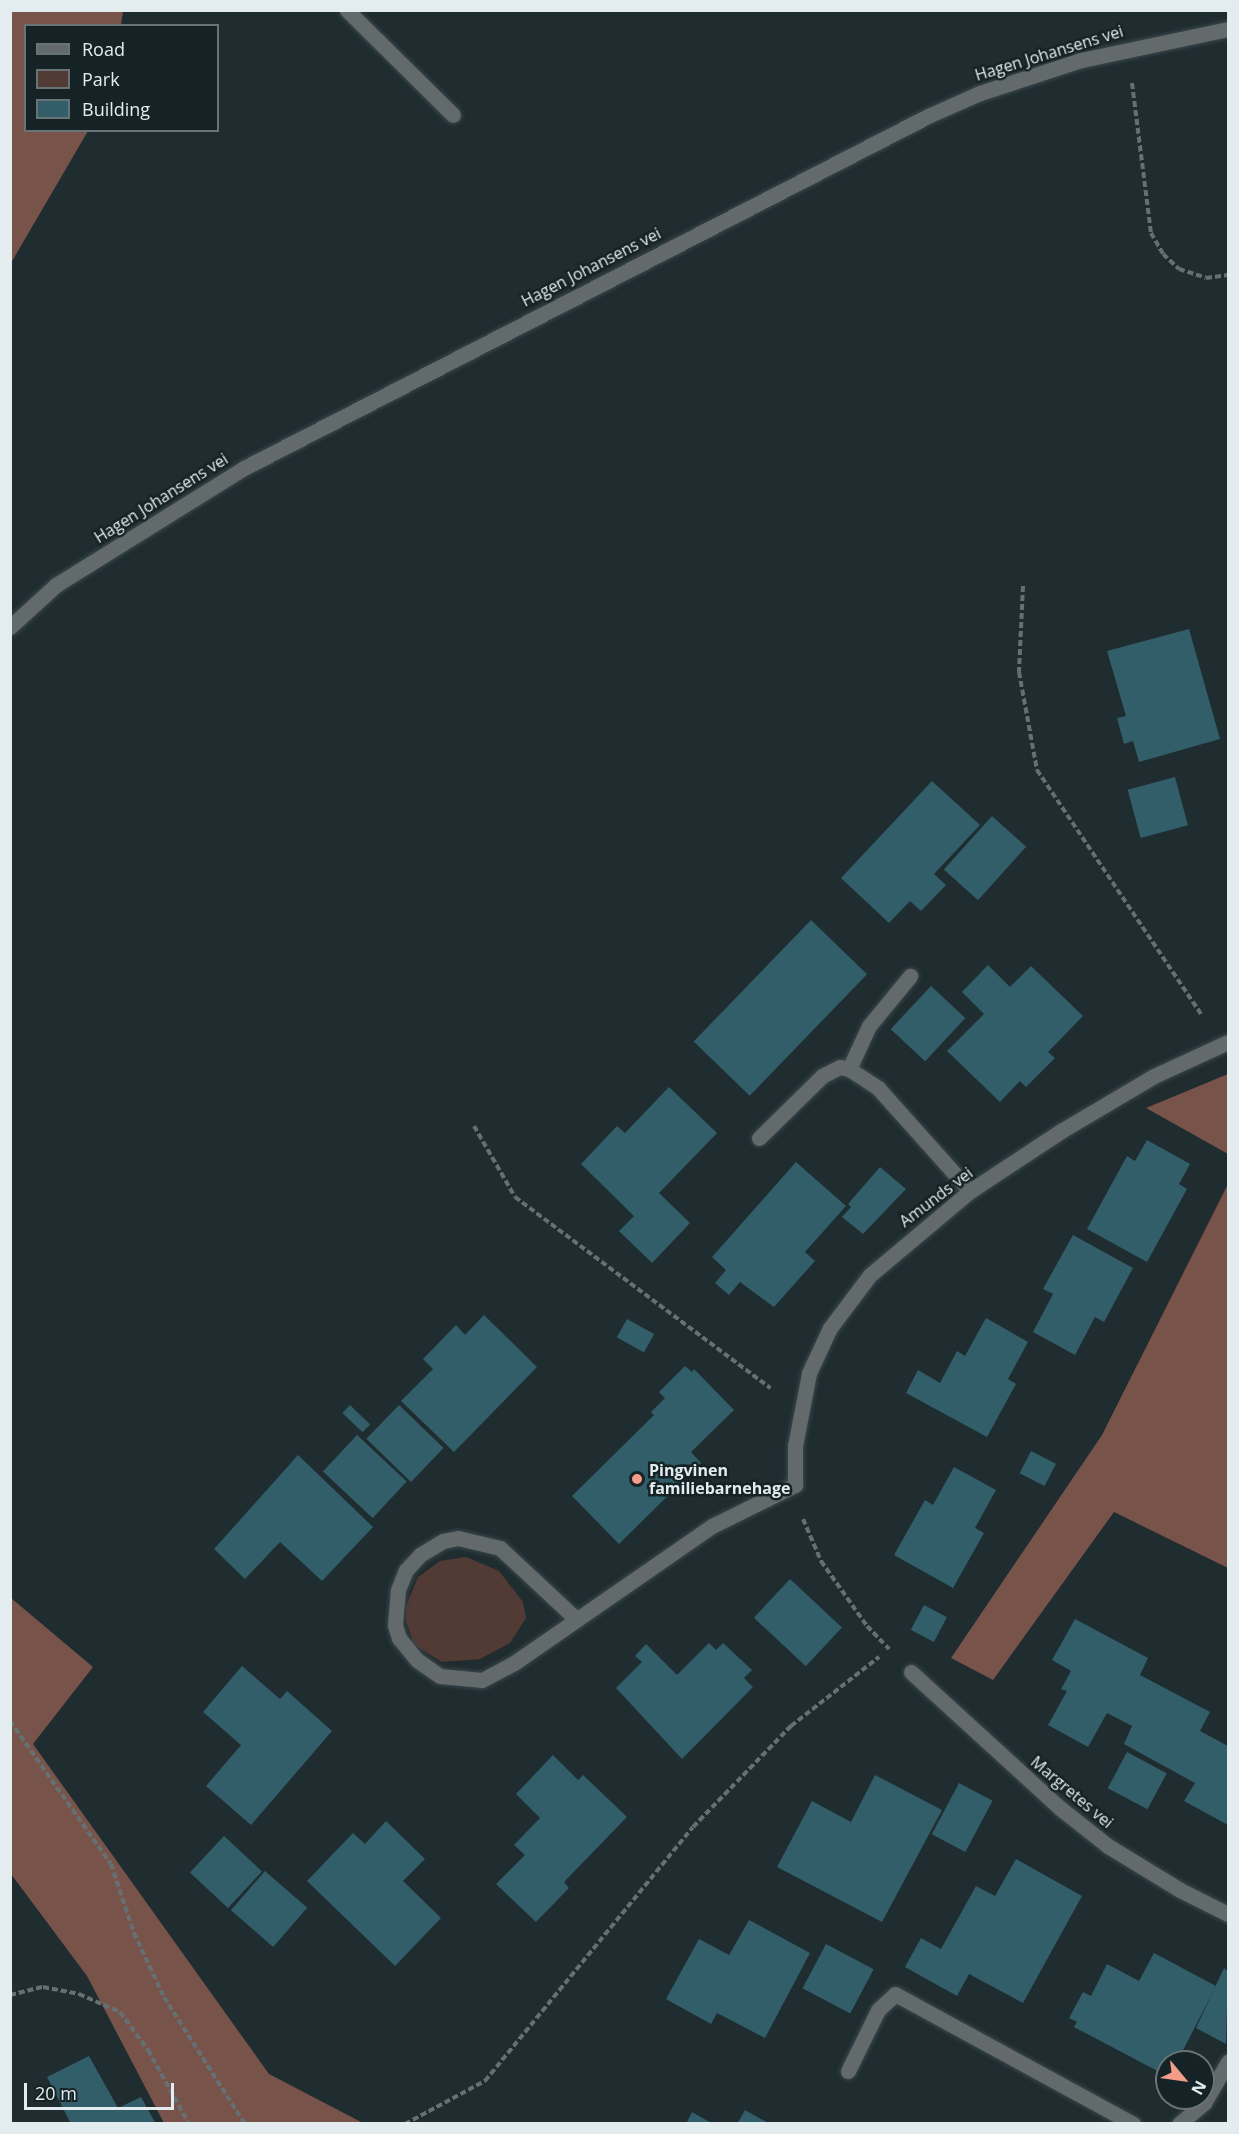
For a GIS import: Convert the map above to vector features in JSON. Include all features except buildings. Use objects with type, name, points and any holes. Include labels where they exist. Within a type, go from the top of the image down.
[{"type":"street","points":[[347,10],[453,115]]},
{"type":"street","name":"Hagen Johansens vei","points":[[10,627],[56,585],[183,502],[340,416],[928,116],[1026,77],[1128,47],[1228,29]]},
{"type":"street","points":[[849,1068],[869,1026],[910,976]]},
{"type":"street","name":"Amunds vei","points":[[795,1485],[795,1446],[809,1373],[830,1328],[870,1275],[970,1191],[1060,1131],[1154,1076],[1225,1044]]},
{"type":"street","points":[[759,1138],[822,1076],[840,1067],[849,1068],[878,1088],[970,1191]]},
{"type":"street","points":[[575,1618],[500,1548],[458,1539],[443,1541],[420,1556],[406,1570],[398,1590],[395,1625],[399,1638],[417,1660],[440,1676],[467,1681],[482,1680],[514,1663],[575,1618],[712,1526],[795,1485]]},
{"type":"street","name":"Margretes vei","points":[[910,1672],[1059,1808],[1108,1846],[1180,1890],[1228,1914]]},
{"type":"street","points":[[848,2071],[878,2010],[895,1994],[1133,2124]]},
{"type":"street","points":[[1179,2124],[1204,2103],[1228,2062]]},
{"type":"path","points":[[1128,47],[1151,233],[1163,254],[1179,269],[1206,278],[1228,275]]},
{"type":"path","points":[[1023,586],[1019,672],[1037,770],[1225,1044]]},
{"type":"path","points":[[474,1126],[515,1197],[801,1412]]},
{"type":"path","points":[[795,1485],[801,1513],[821,1561],[867,1626],[910,1672]]},
{"type":"path","points":[[405,2124],[485,2081],[693,1827],[791,1726],[889,1649]]},
{"type":"path","points":[[10,1721],[111,1864],[134,1933],[164,1997],[245,2124]]},
{"type":"path","points":[[10,1995],[44,1987],[79,1994],[120,2012],[148,2050],[189,2124]]},
{"type":"green space","points":[[466,1557],[499,1571],[523,1602],[526,1618],[510,1643],[480,1659],[442,1662],[414,1645],[406,1621],[406,1606],[418,1577],[440,1561]]},
{"type":"shaded area","points":[[11,10],[123,11],[121,24],[24,24],[24,132],[87,132],[11,263]]},
{"type":"shaded area","points":[[1228,1074],[1228,1154],[1146,1108]]},
{"type":"shaded area","points":[[1228,1184],[1228,1568],[1114,1512],[993,1680],[951,1658],[1102,1435]]},
{"type":"shaded area","points":[[11,1598],[93,1667],[33,1744],[269,2074],[363,2123],[164,2123],[87,1976],[11,1874]]},
{"type":"place","name":"Pingvinen familiebarnehage","points":[[637,1479]]}]
